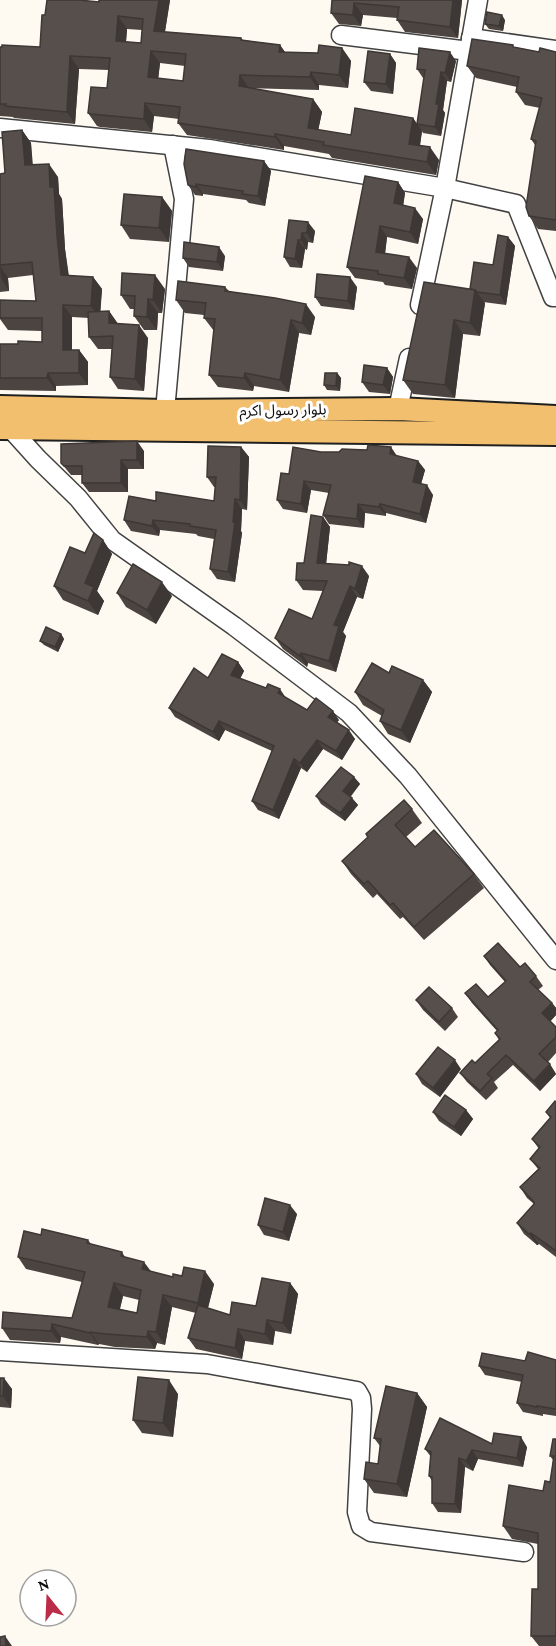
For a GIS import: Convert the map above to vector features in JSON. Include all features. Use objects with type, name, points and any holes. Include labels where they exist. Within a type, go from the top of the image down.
[{"type":"main road","name":"بلوار رسول اکرم","points":[[5,418],[165,411],[398,409],[556,417]]},
{"type":"main road","name":"بلوار رسول اکرم","points":[[5,418],[556,434]]},
{"type":"street","points":[[418,316],[445,188],[478,0]]},
{"type":"street","points":[[341,35],[556,50]]},
{"type":"street","points":[[0,128],[209,149],[445,188],[516,204],[553,297],[556,297]]},
{"type":"street","points":[[165,411],[184,199],[173,145]]},
{"type":"street","points":[[398,409],[413,339]]},
{"type":"street","points":[[5,418],[38,459],[78,498],[112,540],[234,626],[349,713],[408,776],[556,960]]},
{"type":"street","points":[[0,1351],[207,1364],[357,1391],[361,1398],[362,1409],[357,1512],[361,1526],[371,1532],[524,1552]]},
{"type":"building","points":[[47,0],[99,2],[99,0],[159,0],[154,31],[241,38],[241,40],[280,45],[279,52],[318,53],[319,45],[342,48],[339,75],[311,72],[310,77],[240,75],[239,86],[313,99],[308,128],[351,135],[355,108],[413,118],[409,144],[430,147],[427,162],[323,145],[324,142],[275,134],[275,137],[178,123],[180,107],[145,103],[144,119],[88,113],[91,87],[107,88],[110,58],[70,56],[67,112],[0,104],[0,47],[2,45],[40,47],[42,15],[45,15]],"holes":[[[118,16],[143,19],[141,43],[116,41]],[[151,51],[186,54],[183,81],[148,77]]]},
{"type":"building","points":[[332,0],[453,0],[450,27],[397,20],[399,7],[354,3],[353,15],[331,13]]},
{"type":"building","points":[[487,12],[502,15],[499,26],[485,24]]},
{"type":"building","points":[[472,39],[513,45],[513,47],[539,52],[540,48],[556,52],[556,220],[529,216],[526,207],[536,141],[531,139],[542,98],[516,92],[519,77],[467,66]]},
{"type":"building","points":[[419,48],[450,52],[445,73],[441,72],[435,127],[417,124],[425,70],[417,69]]},
{"type":"building","points":[[368,51],[390,54],[386,84],[364,82]]},
{"type":"building","points":[[22,130],[25,165],[49,164],[50,187],[54,187],[61,275],[93,277],[91,306],[63,305],[63,350],[79,350],[79,373],[48,373],[47,378],[0,378],[0,344],[18,344],[18,341],[42,342],[42,318],[0,318],[0,300],[36,301],[32,262],[0,265],[0,174],[5,173],[2,132]]},
{"type":"building","points":[[186,149],[264,161],[258,196],[242,194],[243,191],[196,184],[196,187],[188,185],[184,164]]},
{"type":"building","points":[[365,176],[398,182],[394,203],[415,208],[410,232],[380,226],[376,252],[409,257],[404,278],[378,274],[378,271],[347,267]]},
{"type":"building","points":[[124,194],[162,197],[159,228],[121,225]]},
{"type":"building","points":[[289,220],[308,222],[307,233],[302,233],[301,240],[298,240],[295,259],[284,257]]},
{"type":"building","points":[[498,235],[508,237],[500,295],[470,289],[474,262],[493,265]]},
{"type":"building","points":[[184,242],[219,247],[217,262],[183,258]]},
{"type":"building","points":[[122,273],[155,275],[153,300],[148,299],[147,317],[134,316],[135,296],[121,295]]},
{"type":"building","points":[[317,274],[350,277],[348,301],[315,297]]},
{"type":"building","points":[[178,281],[225,287],[225,291],[306,304],[302,323],[291,320],[280,380],[245,373],[244,378],[209,375],[215,319],[204,318],[206,303],[176,300]]},
{"type":"building","points":[[424,282],[475,290],[470,323],[454,320],[445,385],[403,380]]},
{"type":"building","points":[[109,311],[109,323],[139,325],[135,379],[110,377],[113,336],[89,337],[88,312]]},
{"type":"building","points":[[364,365],[387,368],[383,385],[362,382]]},
{"type":"building","points":[[325,373],[337,373],[336,386],[324,385]]},
{"type":"building","points":[[137,441],[137,460],[121,460],[121,483],[82,483],[82,466],[64,466],[61,463],[61,444]]},
{"type":"building","points":[[368,445],[391,447],[390,454],[418,461],[413,482],[427,485],[420,514],[380,504],[379,507],[358,504],[357,519],[323,515],[331,485],[304,481],[301,504],[277,500],[281,473],[289,474],[293,447],[321,452],[339,452],[342,449],[367,450]]},
{"type":"building","points":[[208,446],[241,447],[240,500],[235,499],[233,522],[235,522],[228,572],[210,569],[216,530],[190,526],[190,524],[153,520],[152,526],[124,520],[129,496],[156,501],[156,492],[214,501],[216,477],[207,477]]},
{"type":"building","points":[[311,515],[323,517],[317,563],[349,565],[349,562],[362,566],[355,589],[350,586],[334,625],[339,626],[329,661],[301,653],[300,656],[275,638],[289,609],[312,619],[327,581],[296,580],[297,563],[304,563]]},
{"type":"building","points":[[94,533],[103,540],[85,583],[94,587],[88,601],[54,586],[70,547],[85,553]]},
{"type":"building","points":[[133,564],[162,582],[147,610],[117,593]]},
{"type":"building","points":[[46,627],[61,634],[55,647],[40,641]]},
{"type":"building","points":[[222,654],[238,662],[231,675],[266,688],[268,684],[280,689],[278,693],[307,710],[316,698],[333,711],[328,717],[349,730],[336,751],[317,740],[300,763],[294,759],[273,810],[252,801],[274,746],[219,721],[213,732],[169,708],[194,668],[208,678]]},
{"type":"building","points":[[372,663],[389,673],[392,666],[423,680],[401,730],[380,721],[384,710],[355,692]]},
{"type":"building","points":[[341,767],[354,777],[343,791],[352,798],[340,813],[316,796]]},
{"type":"building","points":[[404,800],[412,809],[395,825],[415,847],[434,830],[474,874],[414,927],[393,903],[390,905],[368,881],[364,884],[342,861],[368,837],[366,834]]},
{"type":"building","points":[[498,943],[520,967],[525,963],[536,976],[530,982],[552,1003],[542,1013],[556,1027],[556,1037],[539,1054],[550,1064],[534,1081],[506,1055],[487,1074],[492,1078],[480,1091],[460,1073],[472,1060],[475,1063],[500,1039],[495,1033],[498,1030],[465,993],[476,984],[488,997],[506,981],[484,956]]},
{"type":"building","points":[[429,987],[452,1008],[439,1022],[416,1000]]},
{"type":"building","points":[[438,1047],[455,1060],[433,1088],[416,1074]]},
{"type":"building","points":[[445,1095],[466,1110],[454,1127],[433,1112]]},
{"type":"building","points":[[555,1101],[556,1251],[531,1233],[529,1234],[517,1223],[534,1204],[520,1187],[540,1168],[530,1159],[540,1147],[532,1139],[551,1117],[546,1112]]},
{"type":"building","points":[[265,1198],[290,1205],[283,1232],[258,1225]]},
{"type":"building","points":[[42,1229],[88,1240],[87,1243],[122,1252],[121,1256],[144,1262],[142,1269],[173,1277],[173,1274],[182,1276],[184,1267],[205,1271],[198,1303],[163,1295],[156,1332],[148,1331],[147,1337],[90,1333],[52,1324],[51,1331],[2,1328],[3,1312],[72,1318],[85,1272],[18,1257],[24,1231],[41,1235]],"holes":[[[114,1283],[141,1290],[137,1313],[108,1307]]]},
{"type":"building","points":[[262,1278],[290,1283],[283,1323],[267,1320],[265,1334],[238,1329],[235,1348],[188,1338],[198,1305],[230,1315],[232,1302],[256,1306]]},
{"type":"building","points":[[528,1352],[556,1360],[556,1409],[517,1403],[523,1375],[479,1366],[482,1353],[525,1361]]},
{"type":"building","points":[[138,1377],[169,1380],[163,1423],[133,1420]]},
{"type":"building","points":[[0,1378],[4,1378],[3,1396],[0,1396]]},
{"type":"building","points":[[386,1386],[417,1393],[397,1484],[364,1479],[366,1462],[378,1464],[381,1439],[374,1438]]},
{"type":"building","points":[[440,1418],[492,1444],[494,1433],[521,1437],[517,1458],[472,1450],[466,1461],[459,1458],[455,1504],[432,1503],[432,1477],[429,1476],[431,1452],[425,1449]]},
{"type":"building","points":[[553,1439],[556,1439],[556,1636],[531,1636],[532,1589],[538,1589],[538,1533],[503,1526],[509,1485],[543,1491],[545,1481],[550,1482],[554,1456],[550,1456]]},
{"type":"building","points":[[5,1636],[6,1646],[0,1646],[0,1637]]}]
